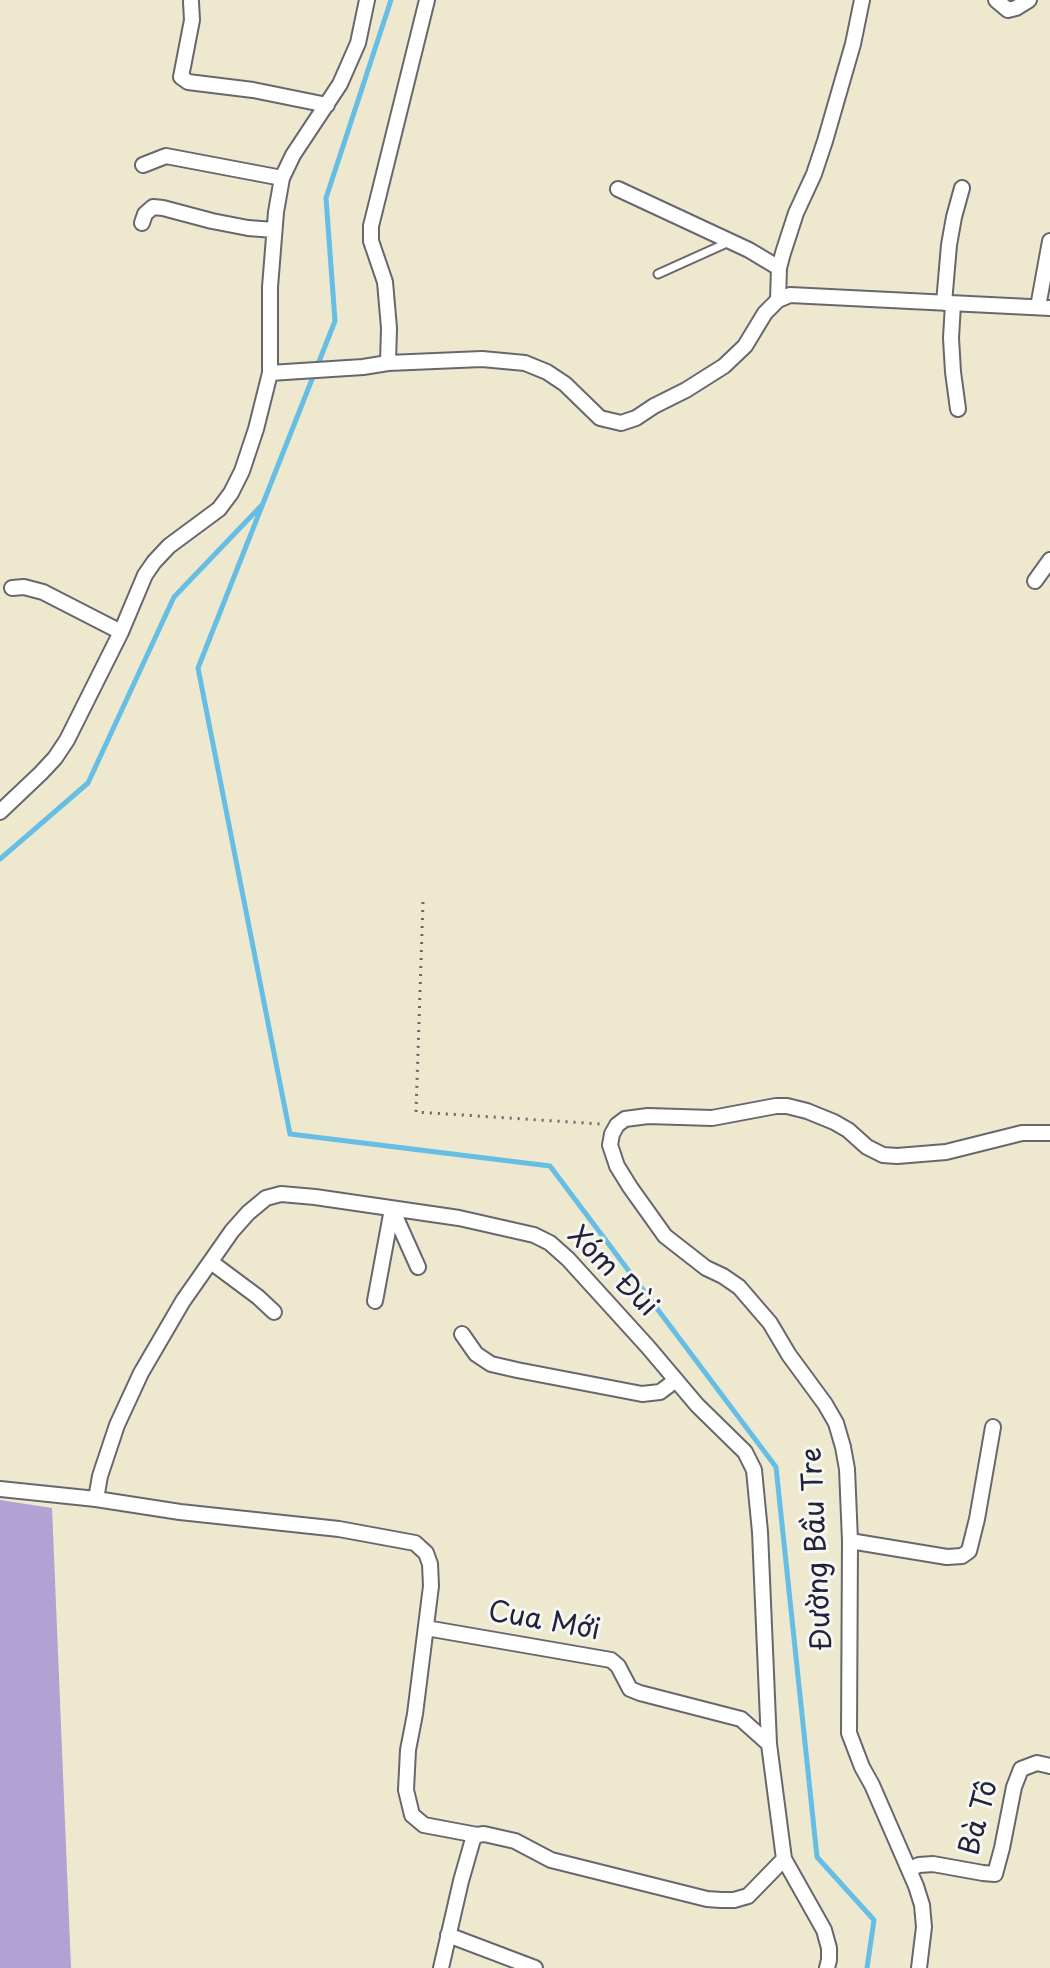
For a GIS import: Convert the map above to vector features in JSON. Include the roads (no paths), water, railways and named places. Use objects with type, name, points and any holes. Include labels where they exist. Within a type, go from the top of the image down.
[{"type":"street","points":[[0,812],[55,758],[67,740],[154,562],[169,546],[219,509],[242,471],[270,373],[270,287],[282,178],[293,155],[340,84],[358,43],[367,0]]},
{"type":"street","points":[[388,363],[385,282],[371,241],[371,226],[427,0]]},
{"type":"street","points":[[778,300],[779,268],[796,213],[825,141],[853,44],[862,0]]},
{"type":"street","points":[[996,0],[1008,10],[1029,0]]},
{"type":"street","points":[[191,2],[192,20],[181,77],[188,82],[253,90],[327,105]]},
{"type":"street","points":[[143,165],[166,156],[282,178]]},
{"type":"street","points":[[958,409],[949,303],[949,245],[962,188]]},
{"type":"street","points":[[618,189],[731,241],[779,268]]},
{"type":"street","points":[[142,223],[145,214],[153,207],[224,224],[274,230]]},
{"type":"street","points":[[270,373],[482,359],[525,363],[565,384],[600,418],[621,423],[636,418],[724,366],[745,346],[765,313],[778,300],[790,295],[1044,308],[1050,241]]},
{"type":"street","points":[[1035,581],[1050,560]]},
{"type":"street","points":[[12,588],[24,587],[43,592],[121,632]]},
{"type":"street","name":"Đường Bầu Tre","points":[[919,1968],[924,1927],[922,1905],[849,1733],[850,1541],[847,1469],[836,1423],[770,1323],[739,1287],[706,1268],[665,1236],[617,1166],[610,1145],[617,1125],[625,1119],[648,1116],[712,1118],[776,1106],[807,1111],[834,1122],[875,1152],[897,1156],[964,1148],[1022,1133],[1050,1133]]},
{"type":"street","name":"Xóm Đùi","points":[[96,1499],[100,1476],[117,1425],[141,1373],[183,1301],[232,1231],[266,1198],[281,1194],[459,1218],[534,1235],[550,1243],[568,1259],[697,1405],[745,1452],[754,1470],[760,1532],[769,1744],[784,1859],[824,1930],[829,1948],[827,1968]]},
{"type":"street","points":[[392,1209],[418,1267]]},
{"type":"street","points":[[375,1301],[392,1209]]},
{"type":"street","points":[[211,1262],[274,1312]]},
{"type":"street","points":[[462,1334],[483,1359],[517,1370],[642,1394],[660,1392],[676,1380]]},
{"type":"street","points":[[850,1541],[947,1557],[962,1556],[969,1551],[993,1427]]},
{"type":"street","points":[[0,1489],[339,1529],[415,1543],[426,1553],[431,1586],[408,1750],[406,1790],[412,1815],[424,1825],[515,1841],[551,1860],[707,1899],[734,1900],[748,1896],[784,1859]]},
{"type":"street","name":"Cua Mới","points":[[426,1628],[611,1660],[618,1666],[630,1689],[741,1719],[769,1744]]},
{"type":"street","name":"Bà Tô","points":[[909,1869],[933,1864],[995,1874],[1014,1787],[1021,1769],[1037,1763],[1050,1766]]},
{"type":"street","points":[[441,1968],[470,1847],[477,1835]]},
{"type":"street","points":[[448,1935],[535,1968]]},
{"type":"lane","points":[[658,274],[731,241]]},
{"type":"waterway","points":[[391,0],[326,198],[335,321],[198,668],[290,1134],[550,1166],[776,1467],[817,1857],[874,1920],[867,1968]]},
{"type":"waterway","points":[[0,859],[88,783],[174,597],[261,506]]}]
